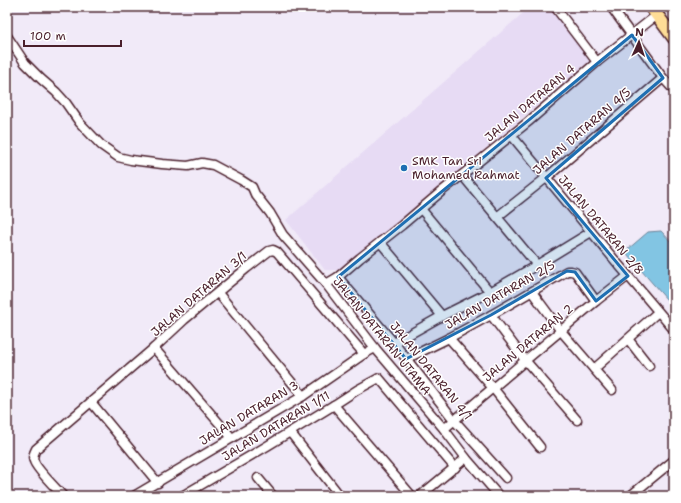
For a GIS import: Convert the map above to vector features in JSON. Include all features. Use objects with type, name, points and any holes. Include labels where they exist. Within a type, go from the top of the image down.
[{"type":"main road","points":[[654,11],[674,38]]},
{"type":"street","points":[[555,7],[597,62]]},
{"type":"street","points":[[611,7],[663,78],[674,90]]},
{"type":"street","name":"JALAN DATARAN 4","points":[[326,284],[338,277],[442,190],[512,136],[597,62],[632,35],[654,11]]},
{"type":"street","name":"JALAN DATARAN UTAMA","points":[[7,36],[25,63],[56,92],[101,145],[118,157],[162,164],[188,166],[202,163],[213,165],[252,187],[255,194],[283,235],[326,284],[375,348],[499,496]]},
{"type":"street","name":"JALAN DATARAN 4/5","points":[[497,217],[546,178],[663,78]]},
{"type":"street","name":"JALAN DATARAN 2/8","points":[[512,136],[674,330]]},
{"type":"street","points":[[462,175],[537,265]]},
{"type":"street","points":[[421,209],[490,292]]},
{"type":"street","points":[[394,343],[442,316],[490,292],[591,232]]},
{"type":"street","points":[[380,242],[442,316]]},
{"type":"street","name":"JALAN DATARAN 3/1","points":[[63,496],[38,469],[34,462],[33,455],[36,449],[154,348],[184,320],[269,251],[273,250],[277,252],[364,354]]},
{"type":"street","name":"JALAN DATARAN 2/5","points":[[406,359],[492,315],[567,271],[575,272],[596,301]]},
{"type":"street","name":"JALAN DATARAN 2","points":[[444,429],[525,360],[628,276]]},
{"type":"street","name":"JALAN DATARAN 4/1","points":[[338,277],[394,343],[454,420],[506,478]]},
{"type":"street","points":[[532,292],[561,331],[612,390]]},
{"type":"street","points":[[218,293],[303,396]]},
{"type":"street","points":[[594,369],[658,312]]},
{"type":"street","points":[[492,315],[525,360],[577,420]]},
{"type":"street","points":[[449,338],[493,388],[540,447]]},
{"type":"street","points":[[628,339],[649,366]]},
{"type":"street","points":[[154,348],[232,438]]},
{"type":"street","name":"JALAN DATARAN 3","points":[[134,496],[303,396],[375,348]]},
{"type":"street","name":"JALAN DATARAN 1/11","points":[[182,496],[379,378],[455,468]]},
{"type":"street","points":[[91,402],[158,483]]},
{"type":"street","points":[[334,405],[412,496]]},
{"type":"street","points":[[290,432],[340,496]]},
{"type":"street","points":[[420,496],[466,458]]},
{"type":"street","points":[[630,496],[674,460]]},
{"type":"street","points":[[258,478],[273,496]]},
{"type":"highlighted area","points":[[632,35],[663,78],[546,178],[628,276],[596,301],[575,272],[567,271],[491,315],[406,359],[338,277]]},
{"type":"shaded area","name":"SMK Tan Sri Mohamed Rahmat","points":[[530,7],[551,7],[592,59],[341,270],[325,270],[286,220]]},
{"type":"water","points":[[661,231],[674,245],[674,308],[627,254],[627,250],[648,232]]},
{"type":"place","name":"SMK Tan Sri Mohamed Rahmat","points":[[404,168]]}]
